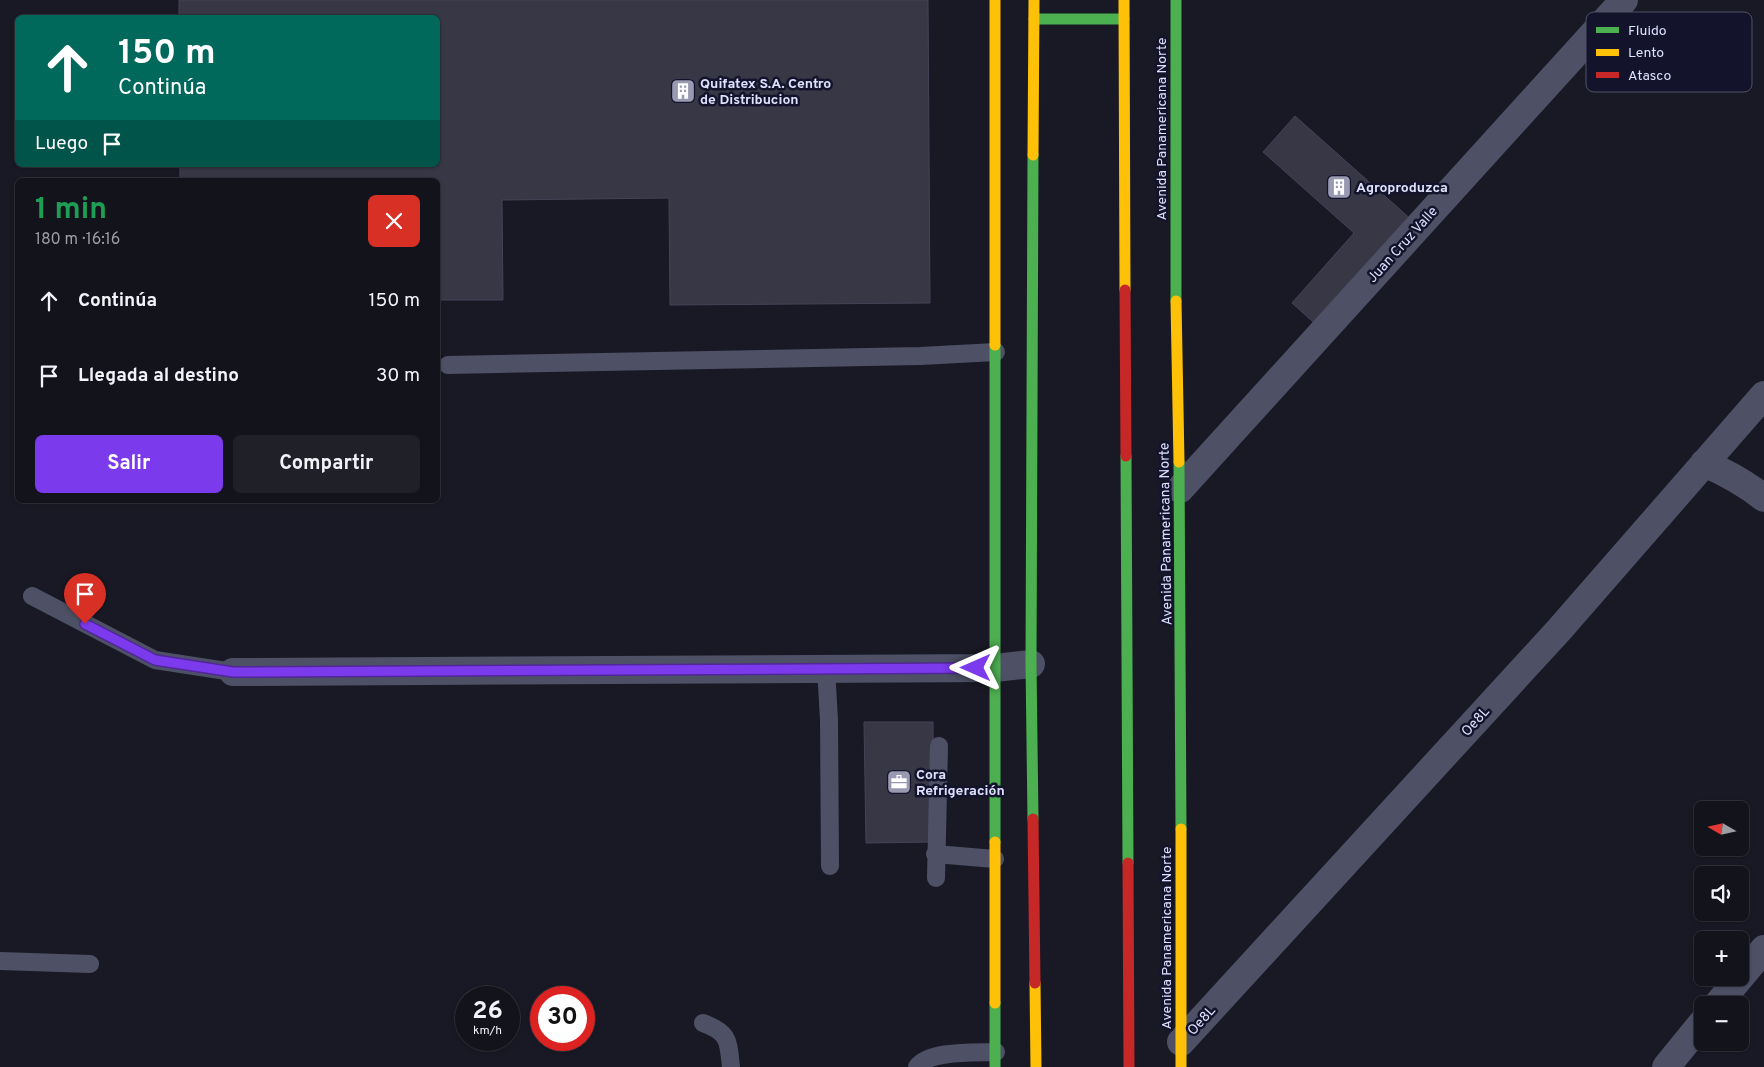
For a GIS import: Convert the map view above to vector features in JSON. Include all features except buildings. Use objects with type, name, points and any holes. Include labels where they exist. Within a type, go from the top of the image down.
[{"type":"main road","points":[[995,0],[996,1060]]},
{"type":"main road","points":[[1034,0],[1031,664],[1036,1067]]},
{"type":"main road","points":[[1124,0],[1129,1067]]},
{"type":"main road","name":"Avenida Panamericana Norte","points":[[1176,0],[1176,355],[1180,489],[1181,1054]]},
{"type":"main road","points":[[1034,19],[1124,20]]},
{"type":"street","name":"Juan Cruz Valle","points":[[1613,12],[1624,0]]},
{"type":"street","name":"Juan Cruz Valle","points":[[1180,489],[1586,42]]},
{"type":"street","name":"Oe8L","points":[[1181,1054],[1764,395]]},
{"type":"street","points":[[1704,463],[1728,473],[1748,485],[1764,498]]},
{"type":"street","points":[[233,672],[995,668],[1031,664]]},
{"type":"street","points":[[1725,996],[1764,949]]},
{"type":"street","points":[[1666,1067],[1694,1033]]},
{"type":"lane","points":[[448,365],[900,356],[996,352]]},
{"type":"lane","points":[[32,596],[155,660],[233,672]]},
{"type":"lane","points":[[826,668],[829,720],[830,866]]},
{"type":"lane","points":[[936,878],[935,854],[939,746]]},
{"type":"lane","points":[[935,854],[995,859]]},
{"type":"lane","points":[[0,961],[90,964]]},
{"type":"lane","points":[[703,1023],[718,1029],[728,1040],[732,1067]]},
{"type":"lane","points":[[917,1067],[920,1062],[947,1055],[996,1060]]},
{"type":"traffic: fast","points":[[1176,0],[1176,301]]},
{"type":"traffic: fast","points":[[1034,19],[1124,19]]},
{"type":"traffic: fast","points":[[1033,155],[1031,664],[1033,819]]},
{"type":"traffic: fast","points":[[995,345],[995,842]]},
{"type":"traffic: fast","points":[[1126,456],[1128,863]]},
{"type":"traffic: fast","points":[[1179,462],[1181,829]]},
{"type":"traffic: fast","points":[[995,1003],[995,1067]]},
{"type":"traffic: slow","points":[[995,0],[995,345]]},
{"type":"traffic: slow","points":[[1033,155],[1034,0]]},
{"type":"traffic: slow","points":[[1124,0],[1125,290]]},
{"type":"traffic: slow","points":[[1176,301],[1179,462]]},
{"type":"traffic: slow","points":[[1181,829],[1181,1067]]},
{"type":"traffic: slow","points":[[995,842],[995,1003]]},
{"type":"traffic: slow","points":[[1035,983],[1036,1067]]},
{"type":"traffic: jam","points":[[1125,290],[1126,456]]},
{"type":"traffic: jam","points":[[1033,819],[1035,983]]},
{"type":"traffic: jam","points":[[1128,863],[1129,1067]]},
{"type":"place","name":"Quifatex S.A. Centro de Distribucion","points":[[683,91]]},
{"type":"place","name":"Agroproduzca","points":[[1339,187]]},
{"type":"place","name":"Cora Refrigeración","points":[[899,782]]},
{"type":"route","points":[[85,624],[155,660],[233,672],[976,668]]}]
